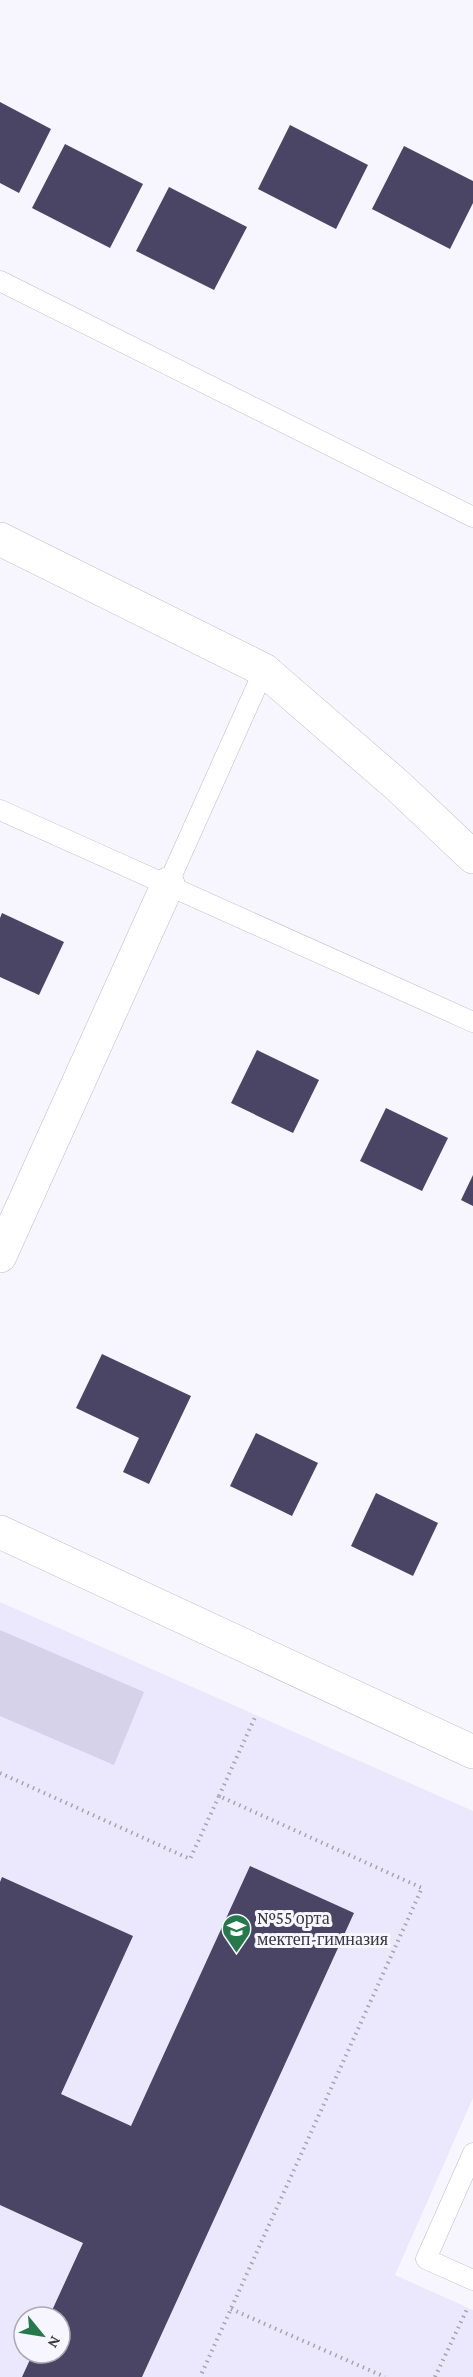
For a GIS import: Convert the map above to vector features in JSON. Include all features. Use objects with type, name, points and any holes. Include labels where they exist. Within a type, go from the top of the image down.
[{"type":"street","points":[[0,539],[264,670],[398,786],[473,857]]},
{"type":"street","points":[[0,1256],[168,884]]},
{"type":"street","points":[[0,1532],[473,1752]]},
{"type":"lane","points":[[0,281],[473,517]]},
{"type":"lane","points":[[168,884],[264,670]]},
{"type":"lane","points":[[0,810],[473,1022]]},
{"type":"lane","points":[[473,2153],[426,2259],[473,2280]]},
{"type":"path","points":[[0,1773],[190,1859],[256,1715]]},
{"type":"path","points":[[200,2377],[422,1888],[219,1796]]},
{"type":"path","points":[[435,2377],[470,2301]]},
{"type":"path","points":[[231,2308],[385,2377]]},
{"type":"shaded area","name":"№55 орта мектеп-гимназия","points":[[0,1602],[473,1811],[473,2098],[395,2275],[473,2310],[473,2377],[0,2377]]},
{"type":"shaded area","points":[[0,1630],[144,1692],[114,1765],[0,1716]]},
{"type":"building","points":[[0,102],[51,129],[19,193],[0,183]]},
{"type":"building","points":[[290,125],[368,165],[336,229],[258,189]]},
{"type":"building","points":[[65,144],[143,184],[110,248],[32,208]]},
{"type":"building","points":[[404,146],[473,181],[473,203],[450,249],[372,209]]},
{"type":"building","points":[[169,187],[247,227],[214,290],[136,251]]},
{"type":"building","points":[[2,913],[64,942],[39,995],[0,977],[0,918]]},
{"type":"building","points":[[257,1050],[319,1080],[293,1133],[231,1103]]},
{"type":"building","points":[[386,1108],[448,1138],[422,1191],[360,1161]]},
{"type":"building","points":[[473,1175],[473,1206],[461,1200]]},
{"type":"building","points":[[102,1354],[191,1396],[149,1484],[123,1472],[139,1438],[76,1408]]},
{"type":"building","points":[[256,1433],[318,1463],[292,1516],[230,1486]]},
{"type":"building","points":[[376,1493],[438,1523],[413,1576],[351,1546]]},
{"type":"building","points":[[250,1866],[354,1913],[142,2377],[22,2377],[28,2365],[72,2365],[72,2305],[55,2305],[83,2243],[0,2205],[0,1882],[2,1877],[133,1936],[61,2094],[131,2126]]},
{"type":"place","name":"№55 орта мектеп-гимназия","points":[[236,1954]]}]
